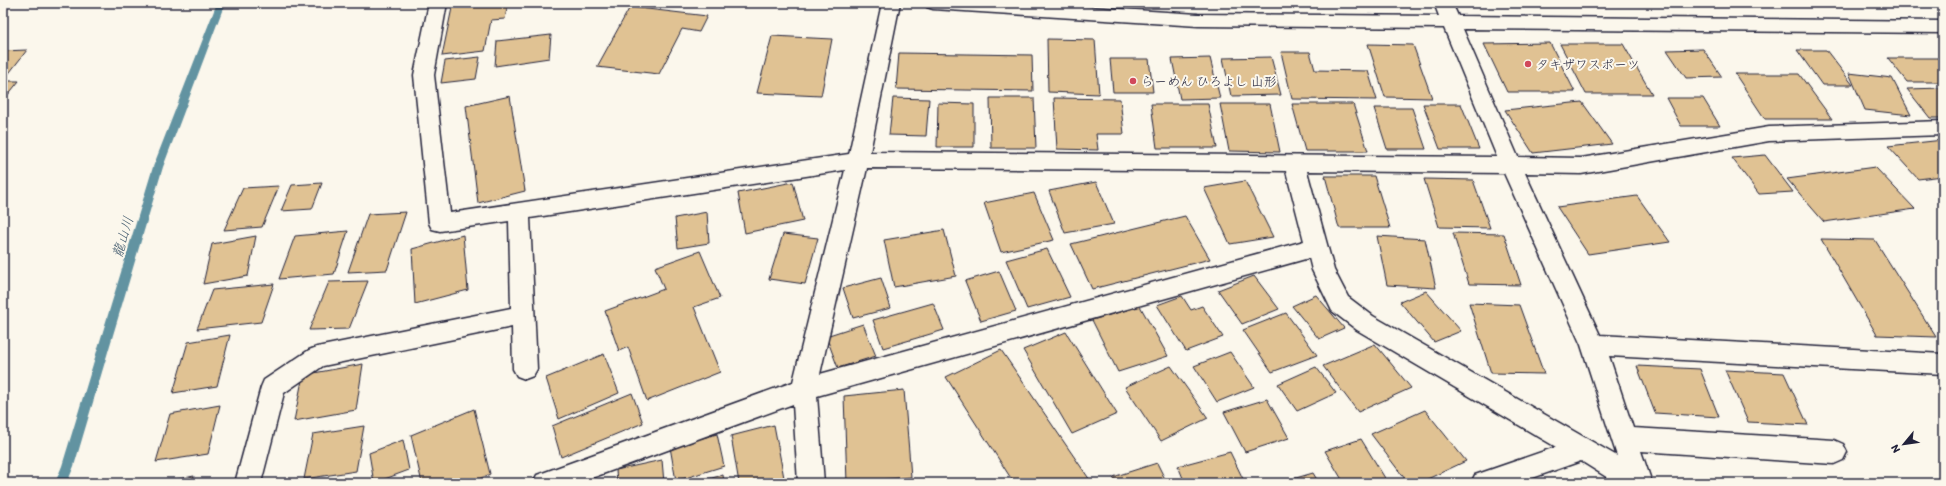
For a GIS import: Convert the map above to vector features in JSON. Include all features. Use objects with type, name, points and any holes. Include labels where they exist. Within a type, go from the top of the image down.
[{"type":"street","points":[[438,3],[424,75],[440,223],[858,160],[1581,166],[1769,134],[1943,128]]},
{"type":"street","points":[[811,483],[804,389],[858,160],[891,3]]},
{"type":"street","points":[[933,3],[1198,20],[1452,24],[1943,27]]},
{"type":"street","points":[[1189,3],[1198,20]]},
{"type":"street","points":[[1443,3],[1511,165],[1593,345],[1639,483]]},
{"type":"street","points":[[1295,164],[1323,270],[1340,304],[1365,323],[1639,483]]},
{"type":"street","points":[[519,211],[525,369]]},
{"type":"street","points":[[546,483],[804,389],[1316,246]]},
{"type":"street","points":[[248,483],[273,387],[317,357],[523,315]]},
{"type":"street","points":[[1593,345],[1943,364]]},
{"type":"street","points":[[1624,438],[1834,452]]},
{"type":"street","points":[[1484,483],[1583,449]]},
{"type":"building","points":[[3,3],[10,3],[3,13]]},
{"type":"building","points":[[453,3],[508,3],[505,19],[491,20],[485,51],[442,56]]},
{"type":"building","points":[[630,7],[707,16],[699,32],[682,29],[659,74],[597,67]]},
{"type":"building","points":[[551,35],[549,58],[495,66],[497,41]]},
{"type":"building","points":[[772,36],[832,39],[821,96],[757,93]]},
{"type":"building","points":[[1047,39],[1095,40],[1099,94],[1048,92]]},
{"type":"building","points":[[1550,43],[1575,92],[1507,92],[1484,44]]},
{"type":"building","points":[[1368,44],[1413,45],[1432,98],[1385,97]]},
{"type":"building","points":[[1560,44],[1623,44],[1652,94],[1586,94]]},
{"type":"building","points":[[1703,49],[1722,77],[1686,78],[1667,50]]},
{"type":"building","points":[[27,50],[3,81],[3,51]]},
{"type":"building","points":[[1797,50],[1826,50],[1853,85],[1822,85]]},
{"type":"building","points":[[1281,52],[1310,52],[1315,70],[1368,71],[1377,100],[1292,99]]},
{"type":"building","points":[[899,53],[1032,55],[1033,91],[896,89]]},
{"type":"building","points":[[480,57],[476,79],[441,83],[445,61]]},
{"type":"building","points":[[1271,57],[1281,95],[1231,96],[1223,58]]},
{"type":"building","points":[[1210,58],[1220,98],[1180,99],[1172,59]]},
{"type":"building","points":[[1888,58],[1938,58],[1943,64],[1943,82],[1907,82]]},
{"type":"building","points":[[1110,59],[1149,59],[1153,92],[1113,92]]},
{"type":"building","points":[[1849,73],[1892,78],[1911,115],[1865,110]]},
{"type":"building","points":[[1735,74],[1799,74],[1832,119],[1765,119]]},
{"type":"building","points":[[3,81],[19,81],[3,101]]},
{"type":"building","points":[[1943,88],[1943,118],[1930,118],[1907,89]]},
{"type":"building","points":[[510,96],[525,191],[478,203],[466,106]]},
{"type":"building","points":[[893,98],[929,99],[926,136],[889,135]]},
{"type":"building","points":[[990,98],[1034,98],[1036,148],[991,148]]},
{"type":"building","points":[[1054,98],[1120,99],[1124,134],[1096,134],[1098,150],[1057,149]]},
{"type":"building","points":[[1666,98],[1703,98],[1720,126],[1681,126]]},
{"type":"building","points":[[1582,102],[1612,144],[1533,153],[1505,110]]},
{"type":"building","points":[[938,103],[974,104],[974,147],[937,147]]},
{"type":"building","points":[[1151,104],[1208,104],[1217,148],[1157,148]]},
{"type":"building","points":[[1220,104],[1270,104],[1280,152],[1229,151]]},
{"type":"building","points":[[1292,104],[1353,104],[1368,151],[1305,151]]},
{"type":"building","points":[[1423,104],[1461,104],[1479,149],[1440,149]]},
{"type":"building","points":[[1374,108],[1412,108],[1426,149],[1387,149]]},
{"type":"building","points":[[1943,140],[1943,176],[1918,179],[1888,146]]},
{"type":"building","points":[[1765,155],[1793,192],[1759,194],[1732,158]]},
{"type":"building","points":[[1875,167],[1915,209],[1824,222],[1787,179]]},
{"type":"building","points":[[1325,176],[1374,176],[1390,228],[1339,228]]},
{"type":"building","points":[[1424,179],[1473,180],[1490,228],[1439,227]]},
{"type":"building","points":[[1245,181],[1273,237],[1230,244],[1204,188]]},
{"type":"building","points":[[793,182],[803,221],[745,233],[738,193]]},
{"type":"building","points":[[1096,182],[1114,224],[1065,233],[1049,191]]},
{"type":"building","points":[[322,183],[312,209],[281,211],[292,185]]},
{"type":"building","points":[[279,186],[262,227],[224,230],[243,188]]},
{"type":"building","points":[[1034,193],[1054,240],[1001,252],[984,203]]},
{"type":"building","points":[[1637,196],[1670,242],[1588,254],[1557,207]]},
{"type":"building","points":[[406,212],[387,270],[348,272],[368,214]]},
{"type":"building","points":[[707,212],[709,243],[678,248],[675,218]]},
{"type":"building","points":[[1185,216],[1210,259],[1092,289],[1071,244]]},
{"type":"building","points":[[944,230],[956,276],[894,287],[884,240]]},
{"type":"building","points":[[348,231],[334,274],[279,279],[295,236]]},
{"type":"building","points":[[1453,233],[1504,234],[1521,285],[1469,284]]},
{"type":"building","points":[[783,234],[818,238],[805,284],[769,279]]},
{"type":"building","points":[[463,235],[468,290],[415,304],[412,249]]},
{"type":"building","points":[[256,236],[248,276],[203,284],[212,244]]},
{"type":"building","points":[[1377,236],[1425,239],[1436,288],[1387,285]]},
{"type":"building","points":[[1821,239],[1875,240],[1936,337],[1877,335]]},
{"type":"building","points":[[1047,249],[1070,297],[1027,309],[1006,260]]},
{"type":"building","points":[[700,251],[720,298],[694,307],[720,372],[647,401],[628,347],[619,351],[605,311],[664,289],[655,267]]},
{"type":"building","points":[[999,271],[1016,311],[981,321],[965,281]]},
{"type":"building","points":[[1254,276],[1279,309],[1242,324],[1218,290]]},
{"type":"building","points":[[881,278],[891,308],[853,318],[843,288]]},
{"type":"building","points":[[368,281],[349,329],[309,330],[329,282]]},
{"type":"building","points":[[274,284],[261,322],[197,329],[212,290]]},
{"type":"building","points":[[1426,291],[1461,331],[1434,342],[1400,302]]},
{"type":"building","points":[[1316,295],[1344,328],[1319,339],[1292,306]]},
{"type":"building","points":[[1182,296],[1191,310],[1202,306],[1223,337],[1186,351],[1157,305]]},
{"type":"building","points":[[933,303],[944,330],[883,348],[873,320]]},
{"type":"building","points":[[1469,303],[1519,305],[1544,374],[1491,373]]},
{"type":"building","points":[[1140,306],[1168,356],[1118,372],[1092,320]]},
{"type":"building","points":[[1286,313],[1317,355],[1272,372],[1243,330]]},
{"type":"building","points":[[863,324],[876,356],[838,368],[826,336]]},
{"type":"building","points":[[1066,332],[1117,414],[1072,434],[1023,350]]},
{"type":"building","points":[[230,335],[217,386],[173,393],[188,342]]},
{"type":"building","points":[[1375,344],[1411,388],[1358,412],[1323,366]]},
{"type":"building","points":[[1001,350],[1092,483],[1014,483],[946,377]]},
{"type":"building","points":[[1230,352],[1254,387],[1217,402],[1194,366]]},
{"type":"building","points":[[604,354],[619,393],[559,419],[546,378]]},
{"type":"building","points":[[363,364],[356,410],[294,421],[303,375]]},
{"type":"building","points":[[1171,366],[1208,418],[1161,441],[1125,387]]},
{"type":"building","points":[[1637,366],[1700,369],[1719,417],[1655,413]]},
{"type":"building","points":[[1316,367],[1336,393],[1297,411],[1278,384]]},
{"type":"building","points":[[1725,370],[1784,373],[1808,425],[1748,422]]},
{"type":"building","points":[[904,390],[911,477],[847,483],[844,396]]},
{"type":"building","points":[[632,393],[643,423],[561,457],[552,426]]},
{"type":"building","points":[[1267,399],[1289,438],[1245,452],[1224,412]]},
{"type":"building","points":[[220,405],[208,454],[156,462],[170,414]]},
{"type":"building","points":[[474,409],[490,474],[470,483],[422,483],[411,435]]},
{"type":"building","points":[[1425,410],[1466,461],[1419,483],[1408,483],[1371,434]]},
{"type":"building","points":[[774,425],[785,483],[739,483],[731,436]]},
{"type":"building","points":[[364,426],[356,471],[304,479],[313,434]]},
{"type":"building","points":[[717,434],[724,466],[676,481],[670,447]]},
{"type":"building","points":[[1361,439],[1388,483],[1344,483],[1325,451]]},
{"type":"building","points":[[403,440],[409,470],[374,483],[369,453]]},
{"type":"building","points":[[1230,452],[1245,483],[1185,483],[1178,466]]},
{"type":"building","points":[[662,460],[664,483],[617,483],[616,470]]},
{"type":"building","points":[[1157,463],[1167,483],[1116,483],[1113,477]]},
{"type":"building","points":[[1313,473],[1319,483],[1279,483]]},
{"type":"building","points":[[723,475],[724,483],[693,483]]},
{"type":"building","points":[[194,476],[193,483],[158,483]]},
{"type":"waterway","name":"龍山川","points":[[61,483],[68,466],[158,167],[221,3]]},
{"type":"place","name":"タキザワスポーツ","points":[[1528,64]]},
{"type":"place","name":"らーめん ひろよし 山形","points":[[1133,81]]}]
